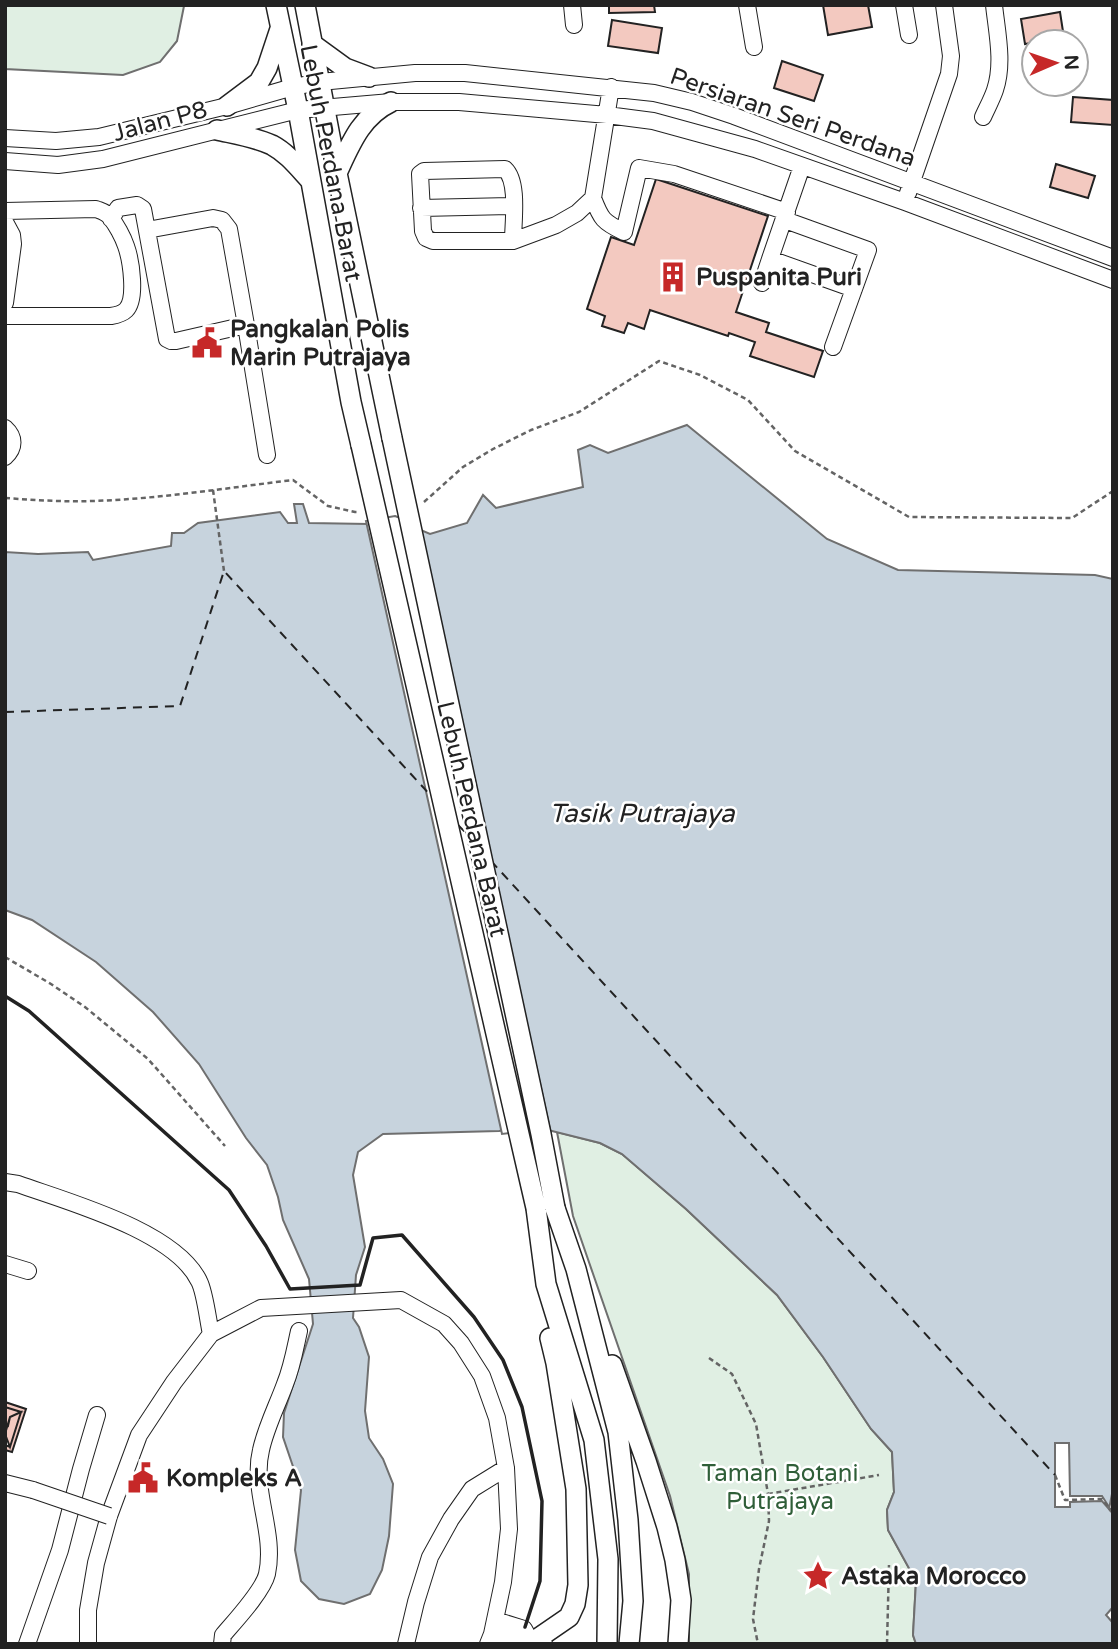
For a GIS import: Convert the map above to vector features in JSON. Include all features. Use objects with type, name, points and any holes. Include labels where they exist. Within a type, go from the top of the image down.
[{"type":"main road","name":"Lebuh Perdana Barat","points":[[276,5],[361,445],[545,1208],[576,1269],[618,1432],[628,1520],[633,1601],[629,1644]]},
{"type":"main road","name":"Lebuh Perdana Barat","points":[[305,5],[392,438],[541,1134],[546,1284],[593,1440],[608,1559],[607,1644]]},
{"type":"main road","points":[[227,106],[259,82],[267,68],[280,28]]},
{"type":"main road","points":[[312,44],[345,68],[369,77]]},
{"type":"main road","points":[[337,173],[362,125],[379,108],[391,102]]},
{"type":"main road","points":[[217,130],[253,138],[273,146],[289,157],[311,180]]},
{"type":"main road","points":[[576,1269],[598,1323],[656,1494],[675,1560],[681,1600],[678,1644]]},
{"type":"main road","points":[[536,1642],[569,1617],[575,1604],[578,1585],[576,1489],[556,1363],[548,1334],[546,1284]]},
{"type":"street","points":[[572,5],[574,25]]},
{"type":"street","points":[[747,5],[754,47]]},
{"type":"street","points":[[904,5],[909,35]]},
{"type":"street","points":[[905,202],[949,74],[950,56],[944,5]]},
{"type":"street","points":[[983,117],[995,90],[999,71],[994,5]]},
{"type":"street","name":"Persiaran Seri Perdana","points":[[320,82],[415,73],[466,73],[654,93],[734,116],[1113,258]]},
{"type":"street","name":"Jalan P8","points":[[5,138],[56,141],[99,137],[320,82]]},
{"type":"street","points":[[611,88],[593,198],[600,217],[606,224],[624,232],[639,168],[674,174],[868,250],[833,347]]},
{"type":"street","name":"Persiaran Seri Perdana","points":[[325,108],[391,102],[459,102],[653,121],[755,149],[1113,280]]},
{"type":"street","name":"Jalan P8","points":[[5,161],[58,165],[103,159],[298,110],[325,108]]},
{"type":"street","points":[[762,283],[802,166]]},
{"type":"street","points":[[513,241],[512,182],[505,169],[424,171],[420,174],[423,231],[426,238],[433,241],[513,241],[556,225],[577,213],[593,198]]},
{"type":"street","points":[[111,219],[118,208],[136,205],[143,209],[167,339],[176,341],[246,325]]},
{"type":"street","points":[[421,208],[514,206]]},
{"type":"street","points":[[5,211],[96,209],[104,212],[126,246],[133,286],[133,298],[128,309],[121,314],[5,316]]},
{"type":"street","points":[[147,230],[213,218],[222,220],[229,229],[267,455]]},
{"type":"street","points":[[5,222],[12,235],[13,244],[5,303]]},
{"type":"street","points":[[771,259],[854,289]]},
{"type":"street","points":[[5,428],[13,440],[13,446],[5,457]]},
{"type":"street","points":[[5,1182],[98,1212],[153,1237],[179,1255],[200,1282],[211,1334]]},
{"type":"street","points":[[5,1264],[28,1271]]},
{"type":"street","points":[[88,1644],[88,1611],[96,1563],[108,1516],[139,1436],[174,1382],[211,1334],[261,1308],[401,1300],[444,1324],[461,1343],[481,1376],[497,1418],[506,1468],[509,1529],[503,1581],[492,1633],[520,1642],[536,1642]]},
{"type":"street","points":[[222,1644],[223,1635],[267,1575],[269,1546],[258,1483],[260,1452],[286,1381],[299,1331]]},
{"type":"street","points":[[27,1644],[60,1550],[80,1469],[97,1415]]},
{"type":"street","points":[[406,1644],[430,1557],[451,1519],[471,1489],[506,1468]]},
{"type":"street","points":[[5,1483],[108,1516]]},
{"type":"path","points":[[421,504],[463,467],[531,430],[579,412],[659,361],[700,375],[748,400],[795,451],[909,517],[1072,517],[1113,491]]},
{"type":"path","points":[[5,498],[93,501],[180,494],[293,480],[328,506],[355,512],[368,511]]},
{"type":"path","points":[[213,490],[224,571]]},
{"type":"path","points":[[5,957],[85,1007],[148,1059],[225,1146]]},
{"type":"path","points":[[709,1358],[732,1374],[756,1424],[768,1494],[769,1521],[759,1569],[753,1619],[758,1644]]},
{"type":"path","points":[[768,1494],[879,1475]]},
{"type":"path","points":[[1055,1475],[1065,1500],[1102,1499],[1113,1509]]},
{"type":"path","points":[[887,1644],[889,1565]]},
{"type":"green space","points":[[5,5],[184,6],[177,41],[160,62],[123,75],[5,69]]},
{"type":"green space","name":"Taman Botani Putrajaya","points":[[557,1132],[600,1143],[622,1154],[686,1209],[777,1295],[871,1429],[892,1452],[894,1492],[887,1510],[888,1530],[916,1581],[913,1635],[916,1644],[689,1644],[689,1574],[670,1496],[573,1216]]},
{"type":"water","name":"Tasik Putrajaya","points":[[687,425],[827,539],[898,570],[1095,575],[1113,579],[1113,1489],[1109,1509],[1113,1514],[1113,1607],[1106,1615],[1113,1623],[1113,1644],[916,1644],[913,1635],[916,1581],[888,1530],[887,1510],[894,1492],[892,1452],[871,1429],[823,1357],[777,1295],[686,1209],[622,1154],[600,1143],[532,1126],[499,1131],[383,1134],[358,1152],[353,1175],[365,1247],[356,1275],[353,1318],[359,1327],[369,1357],[365,1411],[369,1438],[383,1459],[393,1484],[389,1536],[382,1570],[370,1594],[344,1604],[319,1599],[301,1581],[295,1550],[301,1490],[283,1437],[284,1413],[313,1324],[309,1279],[283,1220],[267,1165],[246,1138],[199,1064],[153,1012],[96,962],[32,920],[5,910],[5,552],[88,552],[93,560],[171,546],[172,533],[184,533],[198,523],[280,512],[288,523],[297,523],[294,504],[303,504],[309,523],[369,524],[395,519],[430,534],[467,523],[483,495],[496,508],[583,487],[578,450],[590,445],[608,453]]},
{"type":"pier","points":[[395,516],[418,525],[551,1134],[532,1130],[502,1134],[366,521]]},
{"type":"pier","points":[[1055,1443],[1069,1443],[1070,1496],[1102,1496],[1109,1509],[1102,1501],[1070,1502],[1070,1507],[1055,1507]]},
{"type":"building","points":[[609,5],[654,5],[655,12],[609,13]]},
{"type":"building","points":[[823,5],[868,5],[872,27],[828,35]]},
{"type":"building","points":[[1060,12],[1062,28],[1022,28],[1021,19]]},
{"type":"building","points":[[612,20],[662,28],[658,53],[608,46]]},
{"type":"building","points":[[782,61],[823,75],[814,101],[774,88]]},
{"type":"building","points":[[1073,98],[1113,100],[1113,125],[1071,122]]},
{"type":"building","points":[[1056,164],[1095,176],[1088,198],[1050,187]]},
{"type":"building","name":"Puspanita Puri","points":[[656,179],[768,216],[736,312],[769,323],[766,332],[823,351],[814,377],[750,356],[755,342],[729,333],[728,336],[650,310],[644,329],[628,323],[624,333],[602,326],[605,316],[587,309],[611,237],[634,245]]},
{"type":"building","points":[[5,1402],[26,1409],[12,1452],[5,1450],[5,1445],[10,1447],[21,1412],[5,1407]]},
{"type":"building","points":[[5,1407],[21,1412],[10,1417],[8,1426],[5,1425]]},
{"type":"building","points":[[21,1412],[10,1447],[5,1434],[10,1417]]},
{"type":"ferry route","points":[[5,712],[180,706],[224,571],[433,798]]},
{"type":"ferry route","points":[[458,825],[469,836]]},
{"type":"ferry route","points":[[491,861],[1055,1475]]},
{"type":"wall","points":[[5,996],[29,1011],[229,1190],[266,1246],[290,1289],[360,1285],[373,1238],[402,1235],[474,1317],[503,1360],[522,1407],[542,1501],[540,1581],[525,1627]]},
{"type":"place","name":"Puspanita Puri","points":[[673,277]]},
{"type":"place","name":"Pangkalan Polis Marin Putrajaya","points":[[207,343]]},
{"type":"place","name":"Kompleks A","points":[[143,1478]]},
{"type":"place","name":"Astaka Morocco","points":[[818,1576]]}]
